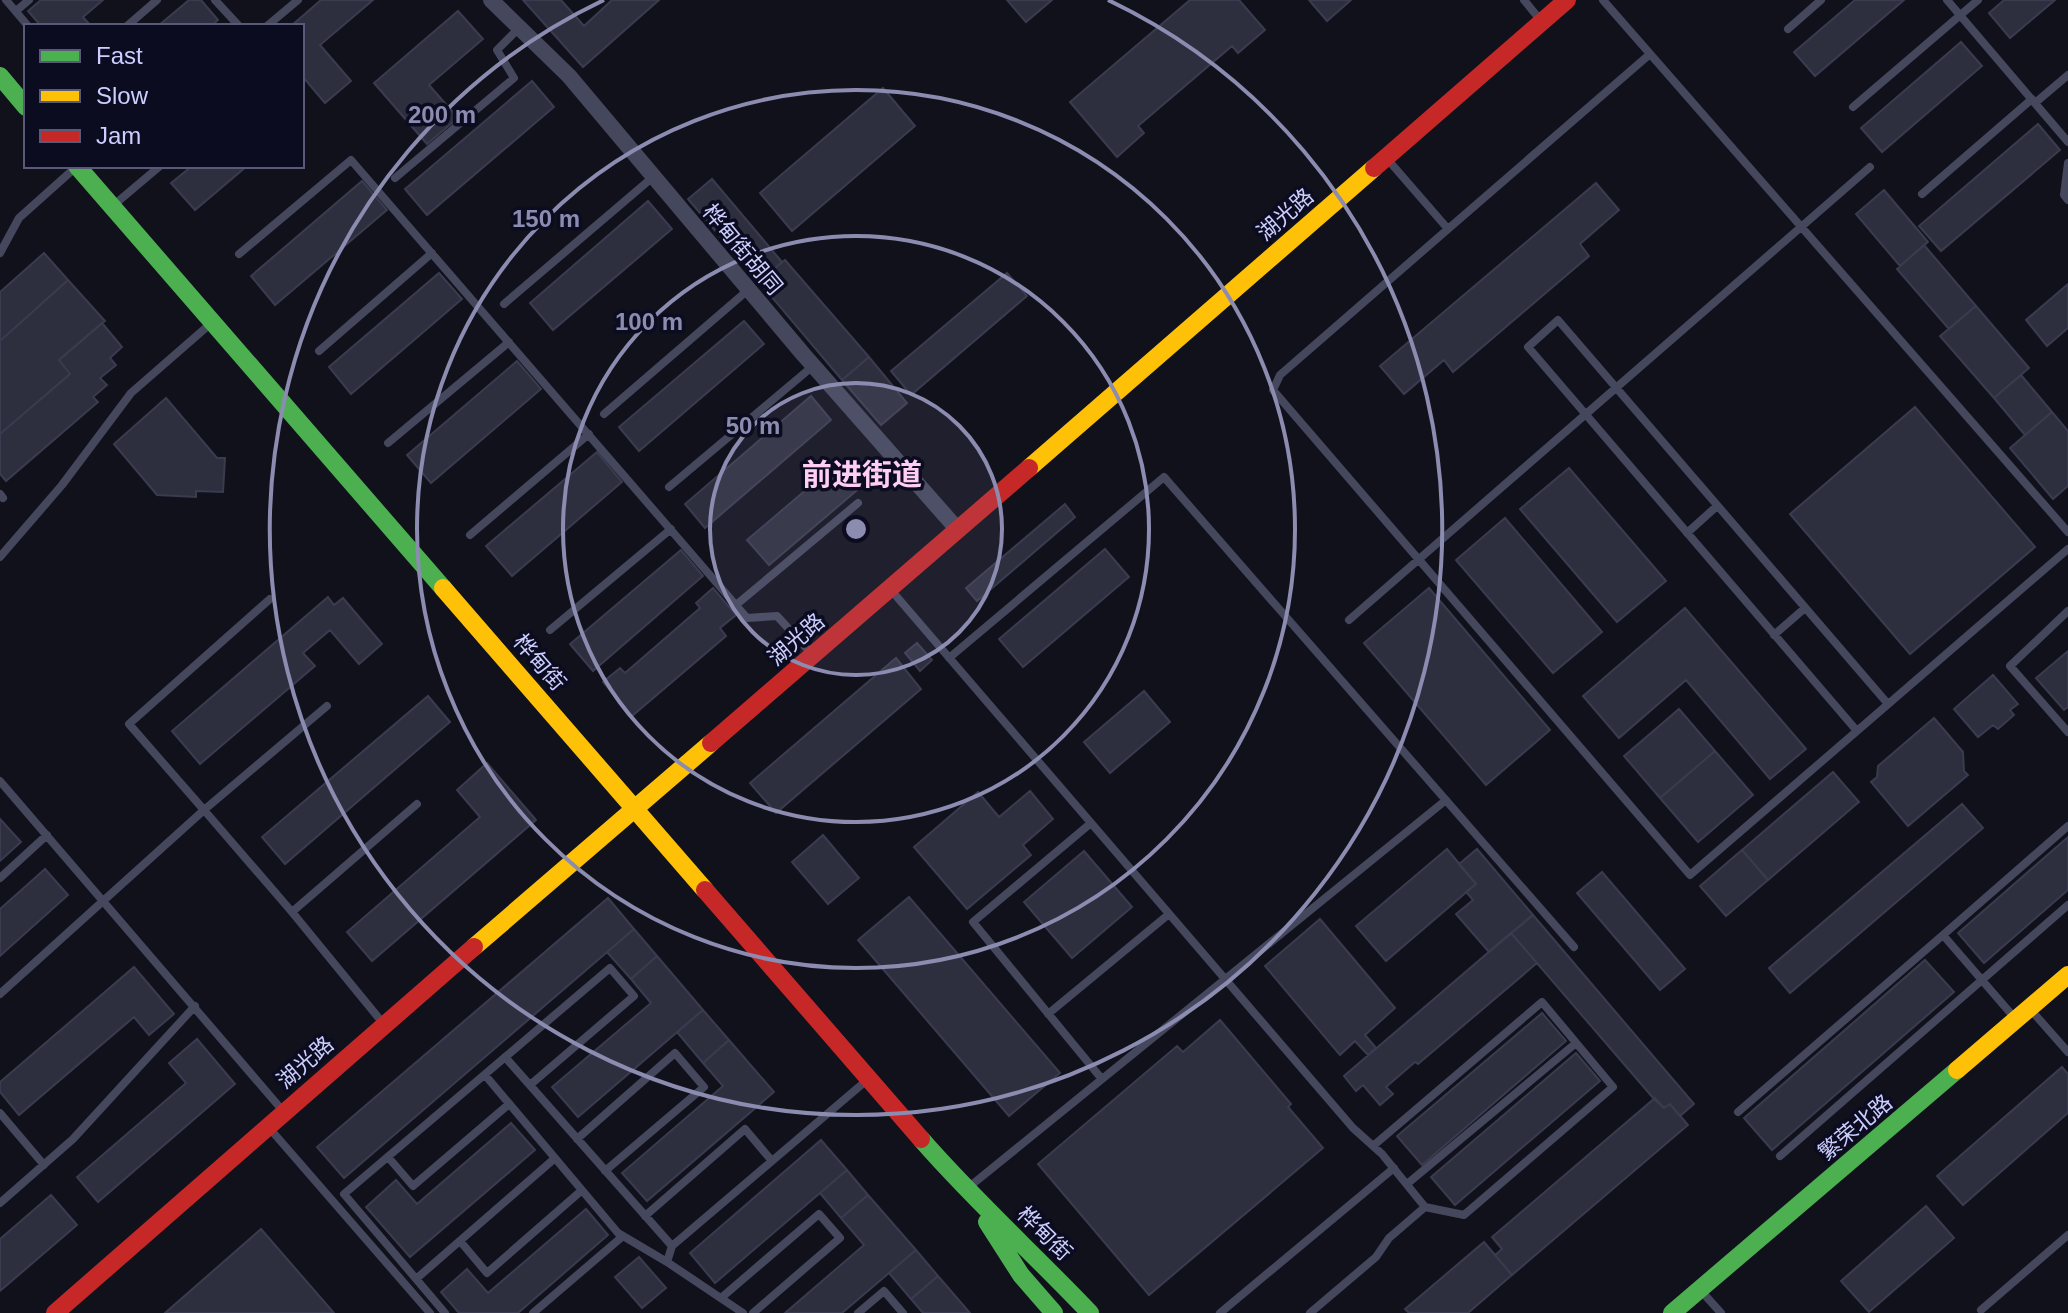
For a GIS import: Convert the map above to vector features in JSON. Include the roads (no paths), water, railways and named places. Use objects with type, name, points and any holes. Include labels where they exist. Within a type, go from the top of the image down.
[{"type":"street","name":"桦甸街胡同","points":[[491,0],[569,76],[813,366],[958,530]]},
{"type":"street","name":"湖光路","points":[[55,1313],[384,1024],[1567,0]]},
{"type":"street","points":[[0,76],[24,105]]},
{"type":"street","name":"桦甸街","points":[[79,168],[965,1190],[1039,1259],[1090,1313]]},
{"type":"street","name":"繁荣北路","points":[[1672,1313],[2068,975]]},
{"type":"street","name":"桦甸街","points":[[965,1190],[1045,1307]]},
{"type":"lane","points":[[6,0],[26,24]]},
{"type":"lane","points":[[16,11],[29,0]]},
{"type":"lane","points":[[129,24],[157,0]]},
{"type":"lane","points":[[215,0],[237,24]]},
{"type":"lane","points":[[269,24],[298,0]]},
{"type":"lane","points":[[1524,0],[1542,22]]},
{"type":"lane","points":[[1603,0],[2068,532]]},
{"type":"lane","points":[[1788,29],[1821,0]]},
{"type":"lane","points":[[1947,0],[2068,142]]},
{"type":"lane","points":[[1853,107],[1978,0]]},
{"type":"lane","points":[[395,178],[514,78],[497,50],[520,28]]},
{"type":"lane","points":[[1650,54],[1280,375],[1273,390],[1690,875],[2068,549]]},
{"type":"lane","points":[[1922,194],[2068,75]]},
{"type":"lane","points":[[1386,158],[1448,229]]},
{"type":"lane","points":[[239,254],[351,160],[747,618],[777,616],[813,655]]},
{"type":"lane","points":[[2068,163],[2064,195],[2068,200]]},
{"type":"lane","points":[[1349,620],[1870,167]]},
{"type":"lane","points":[[0,253],[19,218],[75,168]]},
{"type":"lane","points":[[112,206],[158,168]]},
{"type":"lane","points":[[504,304],[653,177]]},
{"type":"lane","points":[[319,351],[432,253]]},
{"type":"lane","points":[[604,414],[748,290]]},
{"type":"lane","points":[[1857,731],[1528,347],[1558,320],[1888,704]]},
{"type":"lane","points":[[0,557],[62,485],[131,393],[213,322]]},
{"type":"lane","points":[[388,443],[509,342]]},
{"type":"lane","points":[[669,487],[813,366]]},
{"type":"lane","points":[[470,535],[589,434]]},
{"type":"lane","points":[[949,658],[1164,477],[1574,947]]},
{"type":"lane","points":[[736,605],[858,503]]},
{"type":"lane","points":[[1687,533],[1717,506]]},
{"type":"lane","points":[[550,630],[671,529]]},
{"type":"lane","points":[[890,589],[1224,979],[1353,1128],[1394,1168],[1425,1207],[1464,1215],[1613,1087],[1542,1002],[1373,1146]]},
{"type":"lane","points":[[270,599],[129,724],[292,912],[384,1024]]},
{"type":"lane","points":[[1774,635],[1805,608]]},
{"type":"lane","points":[[2068,611],[2010,666],[2068,732]]},
{"type":"lane","points":[[0,994],[204,810],[327,706]]},
{"type":"lane","points":[[0,781],[284,1112]]},
{"type":"lane","points":[[965,1190],[1446,800]]},
{"type":"lane","points":[[292,912],[417,804]]},
{"type":"lane","points":[[1091,823],[973,922],[1101,1078]]},
{"type":"lane","points":[[1738,1112],[2068,826]]},
{"type":"lane","points":[[0,878],[47,835]]},
{"type":"lane","points":[[1780,1156],[2068,905]]},
{"type":"lane","points":[[1048,1014],[1169,914]]},
{"type":"lane","points":[[1943,935],[1982,980],[2068,1052]]},
{"type":"lane","points":[[445,1313],[344,1194],[610,968],[634,996],[530,1085]]},
{"type":"lane","points":[[0,1203],[73,1139],[195,1006]]},
{"type":"lane","points":[[1407,1184],[1576,1043]]},
{"type":"lane","points":[[577,1139],[675,1053],[704,1087],[605,1171]]},
{"type":"lane","points":[[505,1057],[672,1246]]},
{"type":"lane","points":[[485,1075],[581,1191],[623,1236],[743,1313]]},
{"type":"lane","points":[[667,1262],[672,1246],[869,1078]]},
{"type":"lane","points":[[388,1157],[413,1186],[509,1104]]},
{"type":"lane","points":[[0,1113],[44,1165]]},
{"type":"lane","points":[[267,1127],[430,1313]]},
{"type":"lane","points":[[645,1216],[745,1129],[772,1161]]},
{"type":"lane","points":[[416,1279],[554,1159]]},
{"type":"lane","points":[[1220,1313],[1394,1168]]},
{"type":"lane","points":[[460,1241],[487,1273],[581,1191]]},
{"type":"lane","points":[[1310,1313],[1376,1257],[1389,1238],[1425,1207]]},
{"type":"lane","points":[[721,1298],[819,1214],[840,1238],[753,1313]]},
{"type":"lane","points":[[1981,1310],[2068,1235]]},
{"type":"lane","points":[[533,1313],[623,1236]]},
{"type":"lane","points":[[1700,1289],[1721,1313]]},
{"type":"lane","points":[[858,1313],[884,1291],[903,1313]]},
{"type":"district","name":"前进街道","points":[[862,475]]}]
